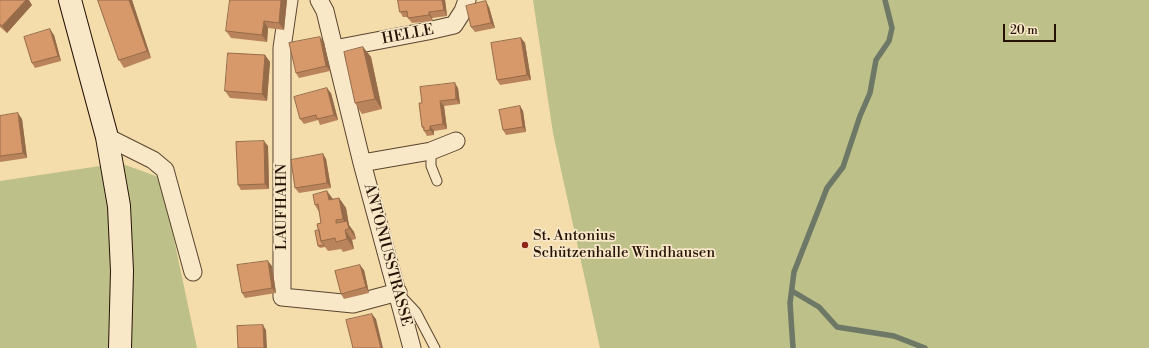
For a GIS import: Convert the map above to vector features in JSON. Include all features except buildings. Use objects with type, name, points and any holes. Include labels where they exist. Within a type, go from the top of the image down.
[{"type":"main road","points":[[70,0],[107,137],[118,206],[122,271],[120,348]]},
{"type":"street","name":"LAUFHAHN","points":[[289,0],[282,48],[282,297],[353,304],[398,292]]},
{"type":"street","name":"ANTONIUSSTRASSE","points":[[319,0],[325,11],[362,163],[412,348]]},
{"type":"street","name":"HELLE","points":[[334,49],[454,25],[463,11],[467,0]]},
{"type":"street","points":[[107,137],[153,160],[165,170],[193,272]]},
{"type":"street","name":"ANTONIUSSTRASSE","points":[[362,163],[431,151],[456,141]]},
{"type":"lane","points":[[431,151],[431,166],[437,181]]},
{"type":"lane","points":[[398,292],[416,312],[435,348]]},
{"type":"green space","points":[[533,0],[1149,0],[1149,348],[600,348],[553,133]]},
{"type":"green space","points":[[120,163],[161,178],[197,348],[0,348],[0,181]]},
{"type":"waterway","points":[[793,348],[790,303],[794,272],[827,188],[843,167],[860,116],[870,93],[876,60],[889,41],[892,28],[885,0]]},
{"type":"waterway","points":[[792,291],[819,307],[837,327],[894,336],[925,348]]},
{"type":"place","name":"St. Antonius Schützenhalle Windhausen","points":[[525,245]]}]
